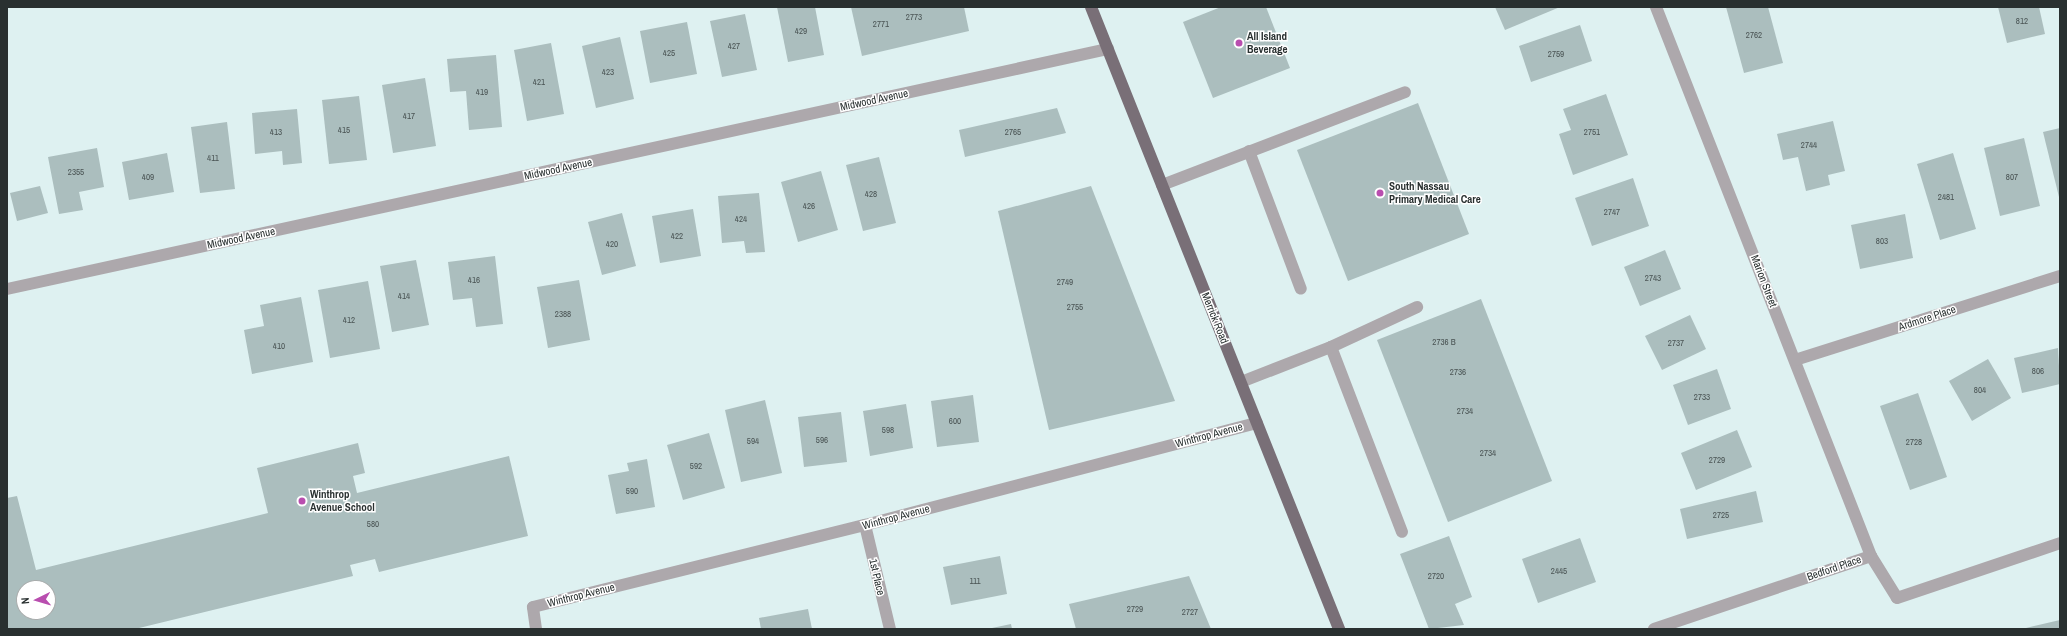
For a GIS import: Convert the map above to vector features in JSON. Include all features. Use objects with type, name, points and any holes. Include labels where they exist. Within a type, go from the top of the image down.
[{"type":"main road","name":"Merrick Road","points":[[1091,7],[1339,629]]},
{"type":"street","name":"Marion Street","points":[[1656,7],[1872,556]]},
{"type":"street","name":"Midwood Avenue","points":[[7,289],[1108,49]]},
{"type":"street","points":[[1162,185],[1405,92]]},
{"type":"street","points":[[1249,151],[1301,289]]},
{"type":"street","name":"Ardmore Place","points":[[1795,360],[2060,276]]},
{"type":"street","points":[[1241,382],[1331,347],[1417,307]]},
{"type":"street","points":[[1331,347],[1402,532]]},
{"type":"street","name":"Winthrop Avenue","points":[[536,629],[533,607],[865,526],[1257,422]]},
{"type":"street","name":"1st Place","points":[[865,526],[890,629]]},
{"type":"street","name":"Bedford Place","points":[[1654,629],[1872,556],[1897,598],[2060,543]]},
{"type":"building","points":[[777,7],[815,7],[824,55],[788,62]]},
{"type":"building","points":[[851,7],[964,7],[969,31],[862,56]]},
{"type":"building","points":[[1221,7],[1266,7],[1290,68],[1213,98],[1183,22]]},
{"type":"building","points":[[1495,7],[1560,7],[1505,30]]},
{"type":"building","points":[[1726,7],[1768,7],[1783,63],[1744,73]]},
{"type":"building","points":[[1998,7],[2039,7],[2045,34],[2007,43]]},
{"type":"building","points":[[745,14],[757,70],[722,77],[710,21]]},
{"type":"building","points":[[687,22],[697,74],[650,83],[640,31]]},
{"type":"building","points":[[1580,25],[1592,61],[1531,82],[1519,46]]},
{"type":"building","points":[[620,37],[634,99],[596,108],[582,46]]},
{"type":"building","points":[[551,43],[564,114],[527,121],[514,50]]},
{"type":"building","points":[[496,55],[502,127],[469,130],[466,91],[450,92],[447,59]]},
{"type":"building","points":[[425,78],[436,146],[393,153],[382,85]]},
{"type":"building","points":[[1606,94],[1628,155],[1573,175],[1559,134],[1571,130],[1563,109]]},
{"type":"building","points":[[359,96],[367,160],[329,164],[322,100]]},
{"type":"building","points":[[1418,103],[1469,234],[1348,281],[1297,150]]},
{"type":"building","points":[[1057,108],[1066,133],[965,157],[959,130]]},
{"type":"building","points":[[297,109],[302,163],[283,165],[282,151],[255,154],[252,113]]},
{"type":"building","points":[[1833,121],[1845,171],[1828,175],[1830,185],[1806,191],[1798,157],[1783,160],[1777,134]]},
{"type":"building","points":[[227,122],[235,189],[200,193],[191,127]]},
{"type":"building","points":[[2060,128],[2060,197],[2059,197],[2043,132]]},
{"type":"building","points":[[2024,138],[2040,206],[2000,216],[1984,148]]},
{"type":"building","points":[[97,148],[104,187],[79,192],[83,210],[59,214],[48,157]]},
{"type":"building","points":[[167,153],[174,192],[129,200],[122,162]]},
{"type":"building","points":[[1953,153],[1976,229],[1940,240],[1917,164]]},
{"type":"building","points":[[879,157],[896,223],[863,231],[846,165]]},
{"type":"building","points":[[821,171],[838,230],[798,242],[781,182]]},
{"type":"building","points":[[1633,178],[1649,226],[1592,246],[1575,198]]},
{"type":"building","points":[[40,186],[48,213],[17,221],[10,193]]},
{"type":"building","points":[[1091,186],[1175,401],[1049,430],[998,211]]},
{"type":"building","points":[[759,193],[765,252],[746,253],[744,241],[722,243],[718,196]]},
{"type":"building","points":[[693,209],[701,256],[660,263],[652,216]]},
{"type":"building","points":[[622,213],[636,266],[602,275],[588,222]]},
{"type":"building","points":[[1905,214],[1913,258],[1860,269],[1851,225]]},
{"type":"building","points":[[1665,250],[1681,289],[1640,306],[1624,267]]},
{"type":"building","points":[[495,256],[503,324],[476,327],[472,298],[453,300],[448,262]]},
{"type":"building","points":[[416,260],[429,325],[392,332],[380,266]]},
{"type":"building","points":[[579,280],[590,340],[548,348],[537,287]]},
{"type":"building","points":[[368,281],[380,349],[330,358],[318,290]]},
{"type":"building","points":[[301,297],[313,362],[252,374],[244,330],[264,326],[260,305]]},
{"type":"building","points":[[1481,299],[1552,481],[1448,522],[1377,340]]},
{"type":"building","points":[[1690,315],[1706,349],[1662,370],[1645,336]]},
{"type":"building","points":[[2058,348],[2060,384],[2022,393],[2014,358]]},
{"type":"building","points":[[1988,359],[2011,398],[1972,421],[1949,381]]},
{"type":"building","points":[[1717,369],[1731,409],[1688,425],[1673,385]]},
{"type":"building","points":[[1918,393],[1947,477],[1910,490],[1880,406]]},
{"type":"building","points":[[973,395],[979,442],[937,447],[931,401]]},
{"type":"building","points":[[765,400],[782,473],[741,482],[725,410]]},
{"type":"building","points":[[906,404],[913,448],[870,456],[863,411]]},
{"type":"building","points":[[841,412],[847,462],[804,467],[798,417]]},
{"type":"building","points":[[1737,430],[1752,467],[1696,490],[1681,453]]},
{"type":"building","points":[[709,433],[725,488],[683,500],[667,445]]},
{"type":"building","points":[[358,443],[365,473],[353,476],[357,493],[509,456],[528,536],[379,572],[375,559],[350,565],[353,576],[135,629],[7,629],[7,498],[17,496],[36,570],[268,513],[257,468]]},
{"type":"building","points":[[647,459],[655,507],[616,514],[608,475],[629,471],[627,463]]},
{"type":"building","points":[[1756,491],[1763,522],[1687,539],[1680,509]]},
{"type":"building","points":[[1449,536],[1472,597],[1455,604],[1464,625],[1429,629],[1400,554]]},
{"type":"building","points":[[1580,538],[1596,582],[1538,603],[1522,559]]},
{"type":"building","points":[[1000,556],[1007,594],[951,605],[943,567]]},
{"type":"building","points":[[1189,576],[1211,629],[1076,629],[1069,604]]},
{"type":"building","points":[[808,609],[812,629],[761,629],[759,618]]},
{"type":"building","points":[[2060,620],[2060,629],[2026,629],[2026,628]]},
{"type":"building","points":[[1011,624],[1012,629],[992,629],[992,628]]},
{"type":"place","name":"All Island Beverage","points":[[1239,43]]},
{"type":"place","name":"South Nassau Primary Medical Care","points":[[1380,193]]},
{"type":"place","name":"Winthrop Avenue School","points":[[302,501]]}]
